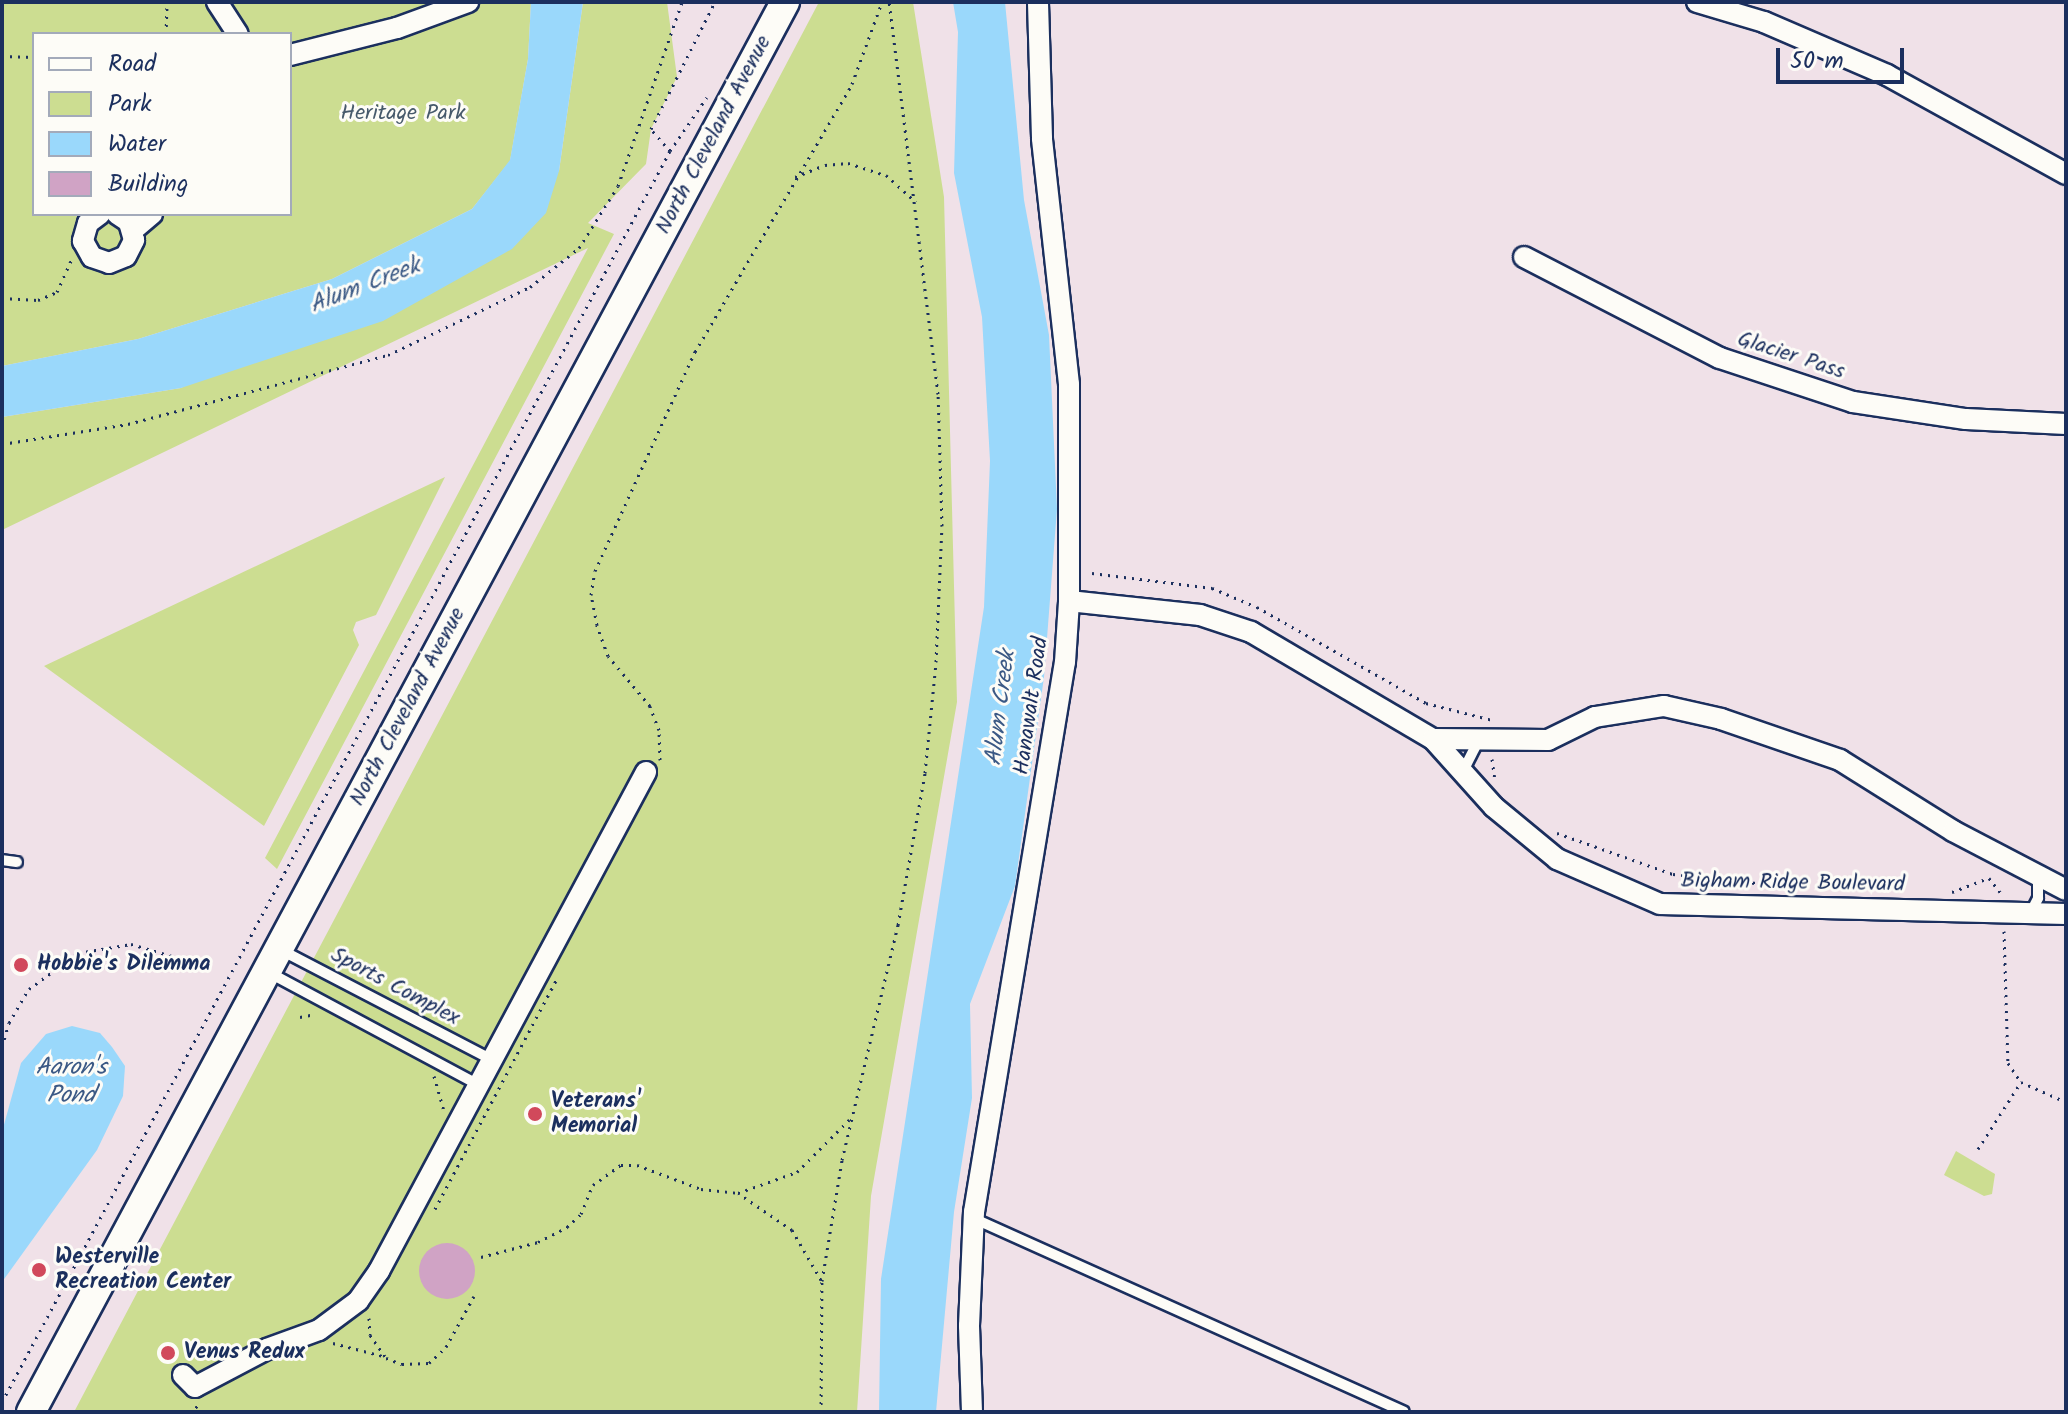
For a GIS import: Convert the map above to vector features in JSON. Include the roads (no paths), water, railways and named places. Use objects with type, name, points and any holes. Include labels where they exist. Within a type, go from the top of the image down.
[{"type":"main road","name":"North Cleveland Avenue","points":[[31,1412],[273,960],[724,92],[785,2]]},
{"type":"street","points":[[217,2],[237,32]]},
{"type":"street","points":[[292,54],[397,28],[468,2]]},
{"type":"street","name":"Hanawalt Road","points":[[972,1412],[969,1326],[975,1219],[1063,677],[1069,601],[1069,384],[1042,138],[1038,2]]},
{"type":"street","points":[[1697,2],[1764,22],[1887,75],[2066,174]]},
{"type":"street","points":[[97,216],[88,223],[83,241],[100,262],[126,256],[133,230],[150,216]]},
{"type":"street","points":[[119,216],[133,230]]},
{"type":"street","name":"Glacier Pass","points":[[1524,257],[1720,358],[1853,402],[1966,419],[2066,424]]},
{"type":"street","name":"Bigham Ridge Boulevard","points":[[1069,601],[1200,615],[1251,632],[1433,739],[1494,807],[1557,859],[1660,904],[2066,914]]},
{"type":"street","name":"Bigham Ridge Boulevard","points":[[1433,739],[1548,740],[1595,717],[1664,706],[1721,719],[1840,760],[2066,890]]},
{"type":"street","points":[[183,1375],[195,1387],[347,1313],[379,1271],[469,1124],[479,1085],[652,771]]},
{"type":"lane","points":[[1462,771],[1478,741]]},
{"type":"lane","points":[[2,860],[17,862]]},
{"type":"lane","points":[[2030,914],[2038,898],[2038,876]]},
{"type":"lane","name":"Sports Complex","points":[[273,960],[492,1060]]},
{"type":"lane","points":[[273,960],[479,1085]]},
{"type":"lane","points":[[975,1219],[1404,1412]]},
{"type":"water","name":"Alum Creek","points":[[531,2],[583,2],[559,171],[546,213],[512,249],[383,321],[181,388],[2,417],[2,366],[138,339],[332,279],[472,209],[510,160],[528,59]]},
{"type":"water","name":"Alum Creek","points":[[953,2],[1005,2],[1024,200],[1049,335],[1057,509],[1044,677],[1015,886],[970,1004],[972,1098],[954,1212],[936,1412],[879,1412],[881,1279],[984,607],[990,461],[982,317],[954,173],[958,32]]},
{"type":"water","name":"Aaron's Pond","points":[[72,1026],[100,1033],[112,1047],[125,1066],[123,1096],[97,1150],[2,1282],[2,1132],[21,1063],[46,1034]]},
{"type":"place","name":"Hobbie's Dilemma","points":[[21,965]]},
{"type":"place","name":"Veterans' Memorial","points":[[535,1114]]},
{"type":"place","name":"Westerville Recreation Center","points":[[39,1270]]},
{"type":"place","name":"Venus Redux","points":[[168,1353]]},
{"type":"park label","name":"Heritage Park","points":[[403,114]]}]
